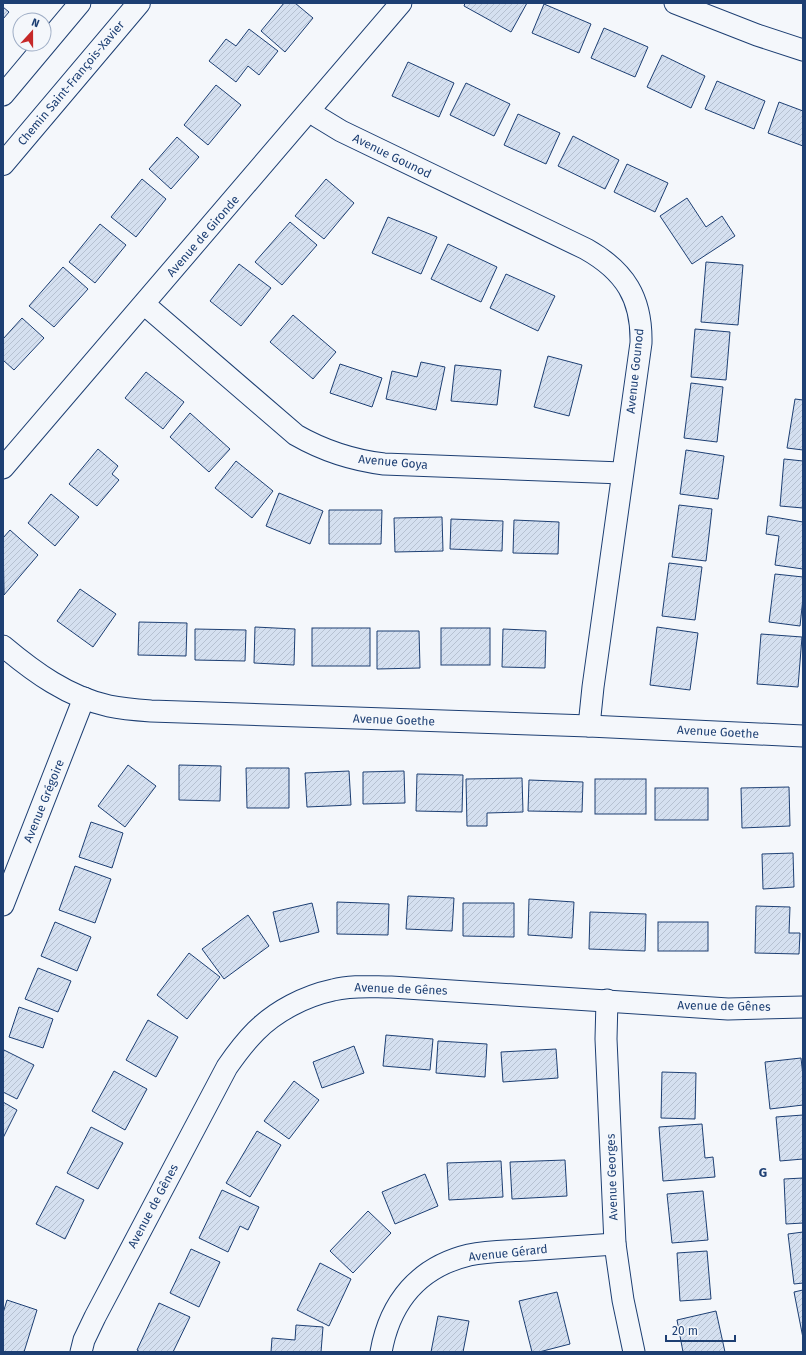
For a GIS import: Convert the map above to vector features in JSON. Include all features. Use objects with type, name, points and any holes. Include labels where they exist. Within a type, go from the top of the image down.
[{"type":"street","points":[[3,95],[80,3]]},
{"type":"street","name":"Chemin Saint-François-Xavier","points":[[3,164],[138,3]]},
{"type":"street","name":"Avenue de Gironde","points":[[3,468],[311,110],[401,3]]},
{"type":"street","points":[[675,3],[757,35],[803,50]]},
{"type":"street","name":"Avenue Gounod","points":[[311,110],[318,117],[341,131],[600,257],[617,272],[632,294],[638,309],[641,325],[641,343],[622,473],[589,726]]},
{"type":"street","name":"Avenue Goya","points":[[144,304],[296,435],[331,453],[363,462],[384,464],[622,473]]},
{"type":"street","name":"Avenue Goethe","points":[[3,646],[48,681],[84,698],[108,706],[151,711],[589,726],[803,736]]},
{"type":"street","name":"Avenue Grégoire","points":[[3,905],[84,698]]},
{"type":"street","name":"Avenue de Gênes","points":[[81,1352],[84,1340],[95,1317],[227,1067],[256,1031],[274,1016],[292,1006],[313,996],[333,990],[360,986],[607,1000],[728,1009],[803,1006]]},
{"type":"street","name":"Avenue Georges","points":[[607,1000],[606,1039],[615,1244],[623,1300],[634,1352]]},
{"type":"street","name":"Avenue Gérard","points":[[380,1352],[391,1317],[401,1300],[432,1269],[450,1261],[471,1255],[615,1244]]},
{"type":"building","points":[[284,3],[295,3],[313,18],[285,52],[261,31]]},
{"type":"building","points":[[465,3],[527,3],[511,32],[464,6]]},
{"type":"building","points":[[544,4],[591,24],[579,53],[532,33]]},
{"type":"building","points":[[3,7],[9,12],[3,19]]},
{"type":"building","points":[[604,28],[648,47],[635,77],[591,58]]},
{"type":"building","points":[[249,29],[278,51],[259,75],[248,66],[236,82],[209,61],[226,39],[236,46]]},
{"type":"building","points":[[662,55],[705,76],[691,108],[647,87]]},
{"type":"building","points":[[408,62],[454,83],[439,117],[392,96]]},
{"type":"building","points":[[717,81],[765,101],[754,129],[705,109]]},
{"type":"building","points":[[466,83],[510,104],[494,136],[450,115]]},
{"type":"building","points":[[216,85],[241,105],[208,145],[184,125]]},
{"type":"building","points":[[779,102],[803,111],[803,146],[768,133]]},
{"type":"building","points":[[518,114],[560,133],[546,164],[504,145]]},
{"type":"building","points":[[573,136],[619,160],[605,189],[558,166]]},
{"type":"building","points":[[177,137],[199,157],[171,189],[149,169]]},
{"type":"building","points":[[627,164],[668,183],[655,212],[614,192]]},
{"type":"building","points":[[142,179],[166,199],[136,237],[111,217]]},
{"type":"building","points":[[326,179],[354,203],[324,239],[295,216]]},
{"type":"building","points":[[687,198],[706,227],[722,216],[735,236],[692,264],[660,216]]},
{"type":"building","points":[[388,217],[437,237],[421,274],[372,253]]},
{"type":"building","points":[[290,222],[317,245],[282,285],[255,262]]},
{"type":"building","points":[[100,224],[126,245],[95,283],[69,262]]},
{"type":"building","points":[[448,244],[497,267],[481,302],[431,279]]},
{"type":"building","points":[[706,262],[743,265],[738,325],[701,322]]},
{"type":"building","points":[[239,264],[271,288],[241,326],[210,301]]},
{"type":"building","points":[[63,267],[88,289],[54,327],[29,306]]},
{"type":"building","points":[[506,274],[555,296],[538,331],[490,308]]},
{"type":"building","points":[[293,315],[336,352],[313,379],[270,342]]},
{"type":"building","points":[[22,318],[44,338],[14,370],[3,360],[3,339]]},
{"type":"building","points":[[695,329],[730,332],[726,380],[691,377]]},
{"type":"building","points":[[548,356],[582,365],[569,416],[534,407]]},
{"type":"building","points":[[421,362],[445,367],[436,410],[386,399],[392,371],[417,377]]},
{"type":"building","points":[[340,364],[382,378],[372,407],[330,393]]},
{"type":"building","points":[[455,365],[501,370],[497,405],[451,401]]},
{"type":"building","points":[[146,372],[184,402],[163,429],[125,398]]},
{"type":"building","points":[[691,383],[723,387],[717,442],[684,438]]},
{"type":"building","points":[[795,399],[803,400],[803,450],[787,448]]},
{"type":"building","points":[[190,413],[230,449],[209,472],[170,437]]},
{"type":"building","points":[[98,449],[118,466],[112,474],[119,480],[97,506],[69,484]]},
{"type":"building","points":[[686,450],[724,456],[718,499],[680,494]]},
{"type":"building","points":[[784,459],[803,461],[803,508],[780,506]]},
{"type":"building","points":[[236,461],[273,491],[252,518],[215,488]]},
{"type":"building","points":[[279,493],[323,511],[310,544],[266,526]]},
{"type":"building","points":[[51,494],[79,517],[55,546],[28,523]]},
{"type":"building","points":[[679,505],[712,509],[706,561],[672,557]]},
{"type":"building","points":[[329,510],[382,510],[381,544],[329,544]]},
{"type":"building","points":[[768,516],[803,522],[803,569],[775,565],[779,536],[766,534]]},
{"type":"building","points":[[442,517],[443,551],[395,552],[394,518]]},
{"type":"building","points":[[451,519],[503,521],[502,551],[450,549]]},
{"type":"building","points":[[514,520],[559,522],[558,554],[513,553]]},
{"type":"building","points":[[10,530],[38,555],[4,595],[3,538]]},
{"type":"building","points":[[669,563],[702,567],[695,620],[662,616]]},
{"type":"building","points":[[775,574],[803,577],[803,598],[800,626],[769,622]]},
{"type":"building","points":[[80,589],[116,614],[93,647],[57,621]]},
{"type":"building","points":[[139,622],[187,623],[186,656],[138,655]]},
{"type":"building","points":[[255,627],[295,629],[294,665],[254,663]]},
{"type":"building","points":[[657,627],[698,633],[690,690],[650,685]]},
{"type":"building","points":[[312,628],[370,628],[370,666],[312,666]]},
{"type":"building","points":[[441,628],[490,628],[490,665],[441,665]]},
{"type":"building","points":[[195,629],[246,630],[245,661],[195,660]]},
{"type":"building","points":[[503,629],[546,631],[545,668],[502,667]]},
{"type":"building","points":[[377,631],[419,631],[420,668],[377,669]]},
{"type":"building","points":[[761,634],[802,637],[798,687],[757,684]]},
{"type":"building","points":[[128,765],[156,786],[125,827],[98,806]]},
{"type":"building","points":[[179,765],[221,766],[220,801],[179,800]]},
{"type":"building","points":[[246,768],[289,768],[289,808],[247,808]]},
{"type":"building","points":[[349,771],[351,805],[307,807],[305,773]]},
{"type":"building","points":[[404,771],[405,803],[363,804],[363,772]]},
{"type":"building","points":[[417,774],[463,775],[462,812],[416,811]]},
{"type":"building","points":[[522,778],[523,812],[487,813],[487,826],[467,826],[466,779]]},
{"type":"building","points":[[595,779],[646,779],[646,814],[595,814]]},
{"type":"building","points":[[529,780],[583,782],[582,812],[528,811]]},
{"type":"building","points":[[789,787],[790,826],[742,828],[741,788]]},
{"type":"building","points":[[655,788],[708,788],[708,820],[655,820]]},
{"type":"building","points":[[91,822],[123,833],[112,868],[79,857]]},
{"type":"building","points":[[793,853],[794,887],[763,889],[762,854]]},
{"type":"building","points":[[75,866],[111,879],[95,923],[59,910]]},
{"type":"building","points":[[408,896],[454,898],[452,931],[406,929]]},
{"type":"building","points":[[529,899],[574,902],[572,938],[528,935]]},
{"type":"building","points":[[337,902],[389,904],[388,935],[337,934]]},
{"type":"building","points":[[312,903],[319,932],[280,942],[273,912]]},
{"type":"building","points":[[463,903],[514,903],[514,937],[463,936]]},
{"type":"building","points":[[756,906],[790,907],[789,933],[800,933],[799,954],[755,953]]},
{"type":"building","points":[[590,912],[646,914],[645,951],[589,949]]},
{"type":"building","points":[[248,915],[269,946],[224,979],[202,949]]},
{"type":"building","points":[[55,922],[91,937],[77,971],[41,956]]},
{"type":"building","points":[[658,922],[708,922],[708,951],[658,951]]},
{"type":"building","points":[[189,953],[220,977],[187,1019],[157,995]]},
{"type":"building","points":[[38,968],[71,981],[58,1012],[25,999]]},
{"type":"building","points":[[19,1007],[53,1019],[43,1048],[9,1037]]},
{"type":"building","points":[[148,1020],[178,1037],[156,1077],[126,1060]]},
{"type":"building","points":[[386,1035],[433,1039],[430,1070],[383,1066]]},
{"type":"building","points":[[438,1041],[487,1044],[485,1077],[436,1073]]},
{"type":"building","points":[[354,1046],[364,1073],[322,1088],[313,1062]]},
{"type":"building","points":[[556,1049],[558,1078],[503,1082],[501,1052]]},
{"type":"building","points":[[4,1050],[34,1065],[17,1099],[3,1092]]},
{"type":"building","points":[[801,1058],[803,1076],[803,1105],[770,1109],[765,1062]]},
{"type":"building","points":[[114,1071],[147,1089],[125,1130],[92,1111]]},
{"type":"building","points":[[662,1072],[696,1073],[695,1119],[661,1118]]},
{"type":"building","points":[[294,1081],[319,1100],[289,1139],[264,1121]]},
{"type":"building","points":[[3,1102],[17,1110],[3,1138]]},
{"type":"building","points":[[803,1115],[803,1159],[780,1161],[776,1117]]},
{"type":"building","points":[[702,1124],[705,1158],[713,1157],[715,1177],[663,1181],[659,1127]]},
{"type":"building","points":[[91,1127],[123,1143],[98,1189],[67,1173]]},
{"type":"building","points":[[257,1131],[281,1145],[250,1197],[226,1183]]},
{"type":"building","points":[[565,1160],[567,1196],[512,1199],[510,1162]]},
{"type":"building","points":[[501,1161],[503,1197],[449,1200],[447,1163]]},
{"type":"building","points":[[425,1174],[438,1206],[395,1224],[382,1192]]},
{"type":"building","points":[[803,1178],[803,1223],[786,1224],[784,1179]]},
{"type":"building","points":[[56,1186],[84,1200],[65,1239],[36,1224]]},
{"type":"building","points":[[222,1190],[259,1207],[248,1230],[240,1226],[228,1252],[199,1238]]},
{"type":"building","points":[[703,1191],[708,1240],[672,1243],[667,1194]]},
{"type":"building","points":[[368,1211],[391,1233],[353,1273],[330,1251]]},
{"type":"building","points":[[803,1232],[803,1283],[794,1284],[788,1234]]},
{"type":"building","points":[[191,1249],[220,1262],[199,1307],[170,1293]]},
{"type":"building","points":[[707,1251],[711,1299],[680,1301],[677,1253]]},
{"type":"building","points":[[320,1263],[351,1279],[329,1326],[297,1310]]},
{"type":"building","points":[[803,1290],[803,1338],[794,1292]]},
{"type":"building","points":[[557,1292],[570,1344],[539,1352],[532,1352],[519,1301]]},
{"type":"building","points":[[7,1300],[37,1310],[24,1352],[3,1352],[3,1313]]},
{"type":"building","points":[[159,1303],[190,1317],[173,1352],[140,1352],[137,1350]]},
{"type":"building","points":[[716,1311],[725,1352],[683,1352],[677,1320]]},
{"type":"building","points":[[438,1316],[469,1321],[463,1352],[431,1352]]},
{"type":"building","points":[[296,1325],[323,1327],[321,1352],[271,1352],[272,1338],[295,1340]]},
{"type":"district","name":"G","points":[[763,1172]]}]
